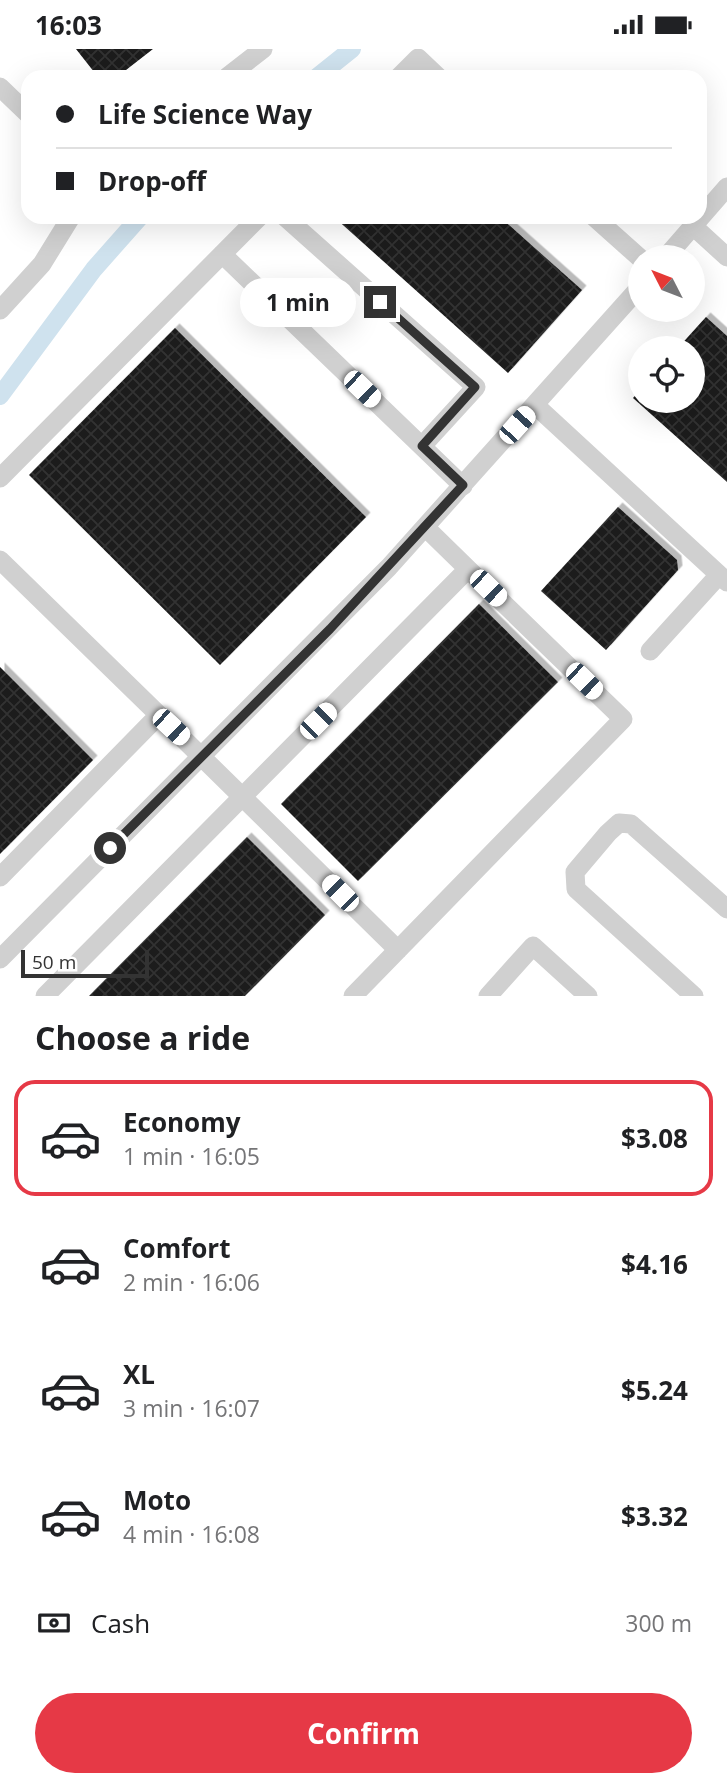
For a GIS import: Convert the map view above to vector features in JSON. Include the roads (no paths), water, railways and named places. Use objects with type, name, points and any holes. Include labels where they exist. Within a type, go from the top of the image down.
[{"type":"street","points":[[236,70],[263,49]]},
{"type":"street","points":[[406,70],[418,58],[431,70]]},
{"type":"street","points":[[0,87],[21,107]]},
{"type":"street","points":[[707,210],[727,187]]},
{"type":"street","points":[[0,310],[42,264],[67,224]]},
{"type":"street","points":[[0,478],[251,224]]},
{"type":"street","points":[[293,224],[475,387],[422,446]]},
{"type":"street","points":[[602,224],[628,247]]},
{"type":"street","points":[[676,245],[693,226],[727,257]]},
{"type":"street","points":[[222,254],[463,485]]},
{"type":"street","points":[[0,959],[330,629],[628,300]]},
{"type":"street","points":[[535,405],[723,578],[650,651]]},
{"type":"street","points":[[353,996],[623,719],[425,527]]},
{"type":"street","points":[[0,560],[398,950]]},
{"type":"street","points":[[45,996],[468,569]]},
{"type":"street","points":[[0,877],[159,715]]},
{"type":"street","points":[[694,996],[576,889],[575,872],[619,823],[631,824],[727,909]]},
{"type":"street","points":[[488,996],[533,946],[588,996]]},
{"type":"waterway","points":[[326,70],[352,49]]},
{"type":"waterway","points":[[0,396],[94,269],[134,224]]}]
